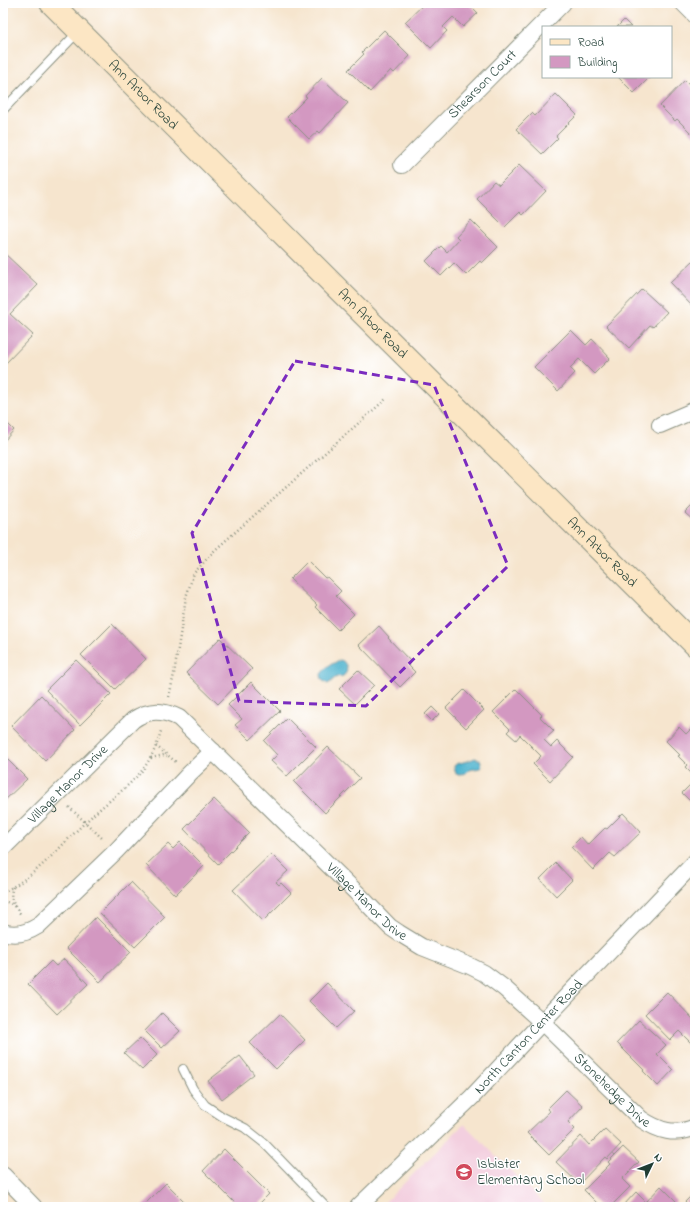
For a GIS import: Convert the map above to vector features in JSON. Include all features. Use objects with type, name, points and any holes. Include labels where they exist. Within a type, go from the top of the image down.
[{"type":"main road","name":"Ann Arbor Road","points":[[51,3],[695,645]]},
{"type":"street","name":"Shearson Court","points":[[402,165],[563,3]]},
{"type":"street","points":[[683,3],[695,15]]},
{"type":"street","points":[[660,425],[695,410]]},
{"type":"street","name":"Village Manor Drive","points":[[3,848],[140,716],[147,712],[165,712],[172,714],[213,751],[390,927],[422,947],[484,973],[504,988],[542,1022]]},
{"type":"street","points":[[3,932],[17,934],[30,931],[38,926],[116,851],[213,751]]},
{"type":"street","name":"North Canton Center Road","points":[[358,1207],[472,1097],[695,862]]},
{"type":"street","name":"Stonehedge Drive","points":[[542,1022],[641,1120],[653,1127],[667,1131],[677,1132],[695,1127]]},
{"type":"street","points":[[3,1176],[34,1207]]},
{"type":"lane","points":[[3,110],[79,31]]},
{"type":"lane","points":[[183,1069],[193,1089],[205,1105],[245,1128],[264,1143],[326,1207]]},
{"type":"path","points":[[168,699],[174,674],[186,597],[194,573],[215,550],[387,398]]},
{"type":"path","points":[[3,892],[36,871],[85,823],[141,772],[156,746],[162,725]]},
{"type":"path","points":[[156,746],[180,765]]},
{"type":"path","points":[[150,758],[164,755],[170,756]]},
{"type":"path","points":[[66,804],[105,841]]},
{"type":"path","points":[[3,901],[10,903],[16,908],[11,900],[11,892],[13,887]]},
{"type":"highlighted area","points":[[295,361],[434,385],[508,566],[366,706],[239,701],[192,533]]},
{"type":"shaded area","name":"Isbister Elementary School","points":[[464,1124],[547,1207],[380,1207]]},
{"type":"water","points":[[340,660],[346,664],[346,673],[328,684],[322,680],[321,674],[328,666]]},
{"type":"water","points":[[475,758],[480,760],[482,766],[480,768],[469,770],[466,773],[459,775],[456,774],[454,766],[456,764]]},
{"type":"building","points":[[425,3],[468,3],[478,13],[463,27],[453,17],[443,27],[447,31],[431,48],[405,22]]},
{"type":"building","points":[[624,20],[630,26],[618,26]]},
{"type":"building","points":[[384,30],[410,56],[394,73],[391,70],[370,92],[348,70],[364,54],[362,52]]},
{"type":"building","points":[[322,78],[348,103],[320,133],[318,131],[309,139],[287,117],[307,97],[305,96]]},
{"type":"building","points":[[619,78],[649,78],[634,93]]},
{"type":"building","points":[[685,80],[695,90],[695,137],[677,119],[675,121],[660,106]]},
{"type":"building","points":[[556,94],[577,115],[556,136],[558,138],[542,154],[516,129],[532,113],[535,116]]},
{"type":"building","points":[[519,165],[546,191],[523,215],[520,212],[505,227],[477,199],[494,181],[499,185]]},
{"type":"building","points":[[471,220],[498,247],[482,263],[480,261],[466,275],[454,263],[441,276],[426,261],[441,246],[447,252],[459,239],[456,236]]},
{"type":"building","points":[[3,252],[38,285],[10,314],[33,335],[3,366]]},
{"type":"building","points":[[695,259],[695,305],[693,307],[670,283]]},
{"type":"building","points":[[642,289],[667,312],[653,327],[650,325],[629,348],[606,326]]},
{"type":"building","points":[[571,330],[586,345],[592,339],[610,358],[594,374],[579,359],[570,368],[575,373],[558,391],[534,367]]},
{"type":"building","points":[[3,419],[14,430],[3,442]]},
{"type":"building","points":[[695,503],[695,522],[685,513]]},
{"type":"building","points":[[308,561],[341,591],[336,596],[354,614],[338,630],[315,607],[317,605],[290,579]]},
{"type":"building","points":[[112,624],[146,659],[115,689],[81,655]]},
{"type":"building","points":[[379,626],[389,637],[388,638],[411,662],[408,665],[415,672],[400,687],[359,645]]},
{"type":"building","points":[[220,638],[252,669],[218,704],[186,673]]},
{"type":"building","points":[[76,660],[111,694],[80,725],[46,690]]},
{"type":"building","points":[[358,670],[374,685],[355,704],[339,689]]},
{"type":"building","points":[[251,682],[280,711],[250,740],[235,725],[242,719],[228,705]]},
{"type":"building","points":[[516,689],[542,715],[540,717],[554,731],[544,740],[551,747],[557,741],[573,757],[550,781],[533,764],[541,756],[520,735],[516,740],[507,732],[510,729],[493,712]]},
{"type":"building","points":[[464,690],[484,710],[466,728],[446,708]]},
{"type":"building","points":[[41,695],[75,730],[45,761],[11,726]]},
{"type":"building","points":[[432,707],[439,714],[432,721],[425,714]]},
{"type":"building","points":[[287,718],[316,747],[287,776],[271,761],[277,755],[264,741]]},
{"type":"building","points":[[679,727],[686,734],[691,729],[695,733],[695,777],[685,767],[687,765],[678,756],[680,755],[666,741]]},
{"type":"building","points":[[328,747],[360,778],[325,813],[294,782]]},
{"type":"building","points":[[3,755],[27,779],[3,802]]},
{"type":"building","points":[[695,780],[695,806],[682,793]]},
{"type":"building","points":[[214,799],[249,833],[218,864],[184,829]]},
{"type":"building","points":[[623,813],[641,832],[615,857],[610,853],[593,870],[571,847],[581,837],[588,845]]},
{"type":"building","points":[[180,842],[204,866],[175,895],[146,865],[168,844],[173,849]]},
{"type":"building","points":[[271,854],[288,871],[276,882],[279,885],[281,883],[291,893],[263,921],[233,890]]},
{"type":"building","points":[[556,863],[572,880],[556,896],[540,879]]},
{"type":"building","points":[[131,882],[165,917],[135,947],[100,913]]},
{"type":"building","points":[[96,917],[131,952],[100,982],[66,948]]},
{"type":"building","points":[[64,959],[88,984],[57,1014],[28,984],[51,961],[56,966]]},
{"type":"building","points":[[327,983],[354,1011],[336,1028],[309,1001]]},
{"type":"building","points":[[667,992],[693,1019],[695,1017],[695,1047],[679,1031],[670,1040],[645,1014]]},
{"type":"building","points":[[162,1013],[180,1031],[162,1048],[145,1031]]},
{"type":"building","points":[[280,1014],[305,1040],[276,1069],[250,1043]]},
{"type":"building","points":[[639,1020],[666,1045],[657,1054],[673,1070],[658,1086],[617,1043]]},
{"type":"building","points":[[140,1038],[157,1055],[142,1070],[124,1053]]},
{"type":"building","points":[[240,1056],[254,1074],[222,1099],[208,1081]]},
{"type":"building","points":[[566,1090],[583,1106],[568,1122],[575,1129],[549,1155],[527,1133],[550,1111],[547,1109]]},
{"type":"building","points":[[605,1129],[621,1144],[607,1159],[605,1157],[579,1184],[556,1162],[581,1136],[589,1145]]},
{"type":"building","points":[[623,1147],[639,1162],[622,1179],[630,1187],[610,1207],[601,1207],[584,1190],[610,1164],[608,1162]]},
{"type":"building","points":[[224,1149],[269,1194],[256,1207],[239,1207],[203,1171]]},
{"type":"building","points":[[166,1183],[184,1201],[178,1207],[142,1207]]},
{"type":"building","points":[[661,1186],[676,1201],[671,1207],[622,1207],[636,1192],[646,1202]]},
{"type":"building","points":[[695,1192],[695,1207],[690,1207],[685,1202]]},
{"type":"place","name":"Isbister Elementary School","points":[[464,1172]]}]
